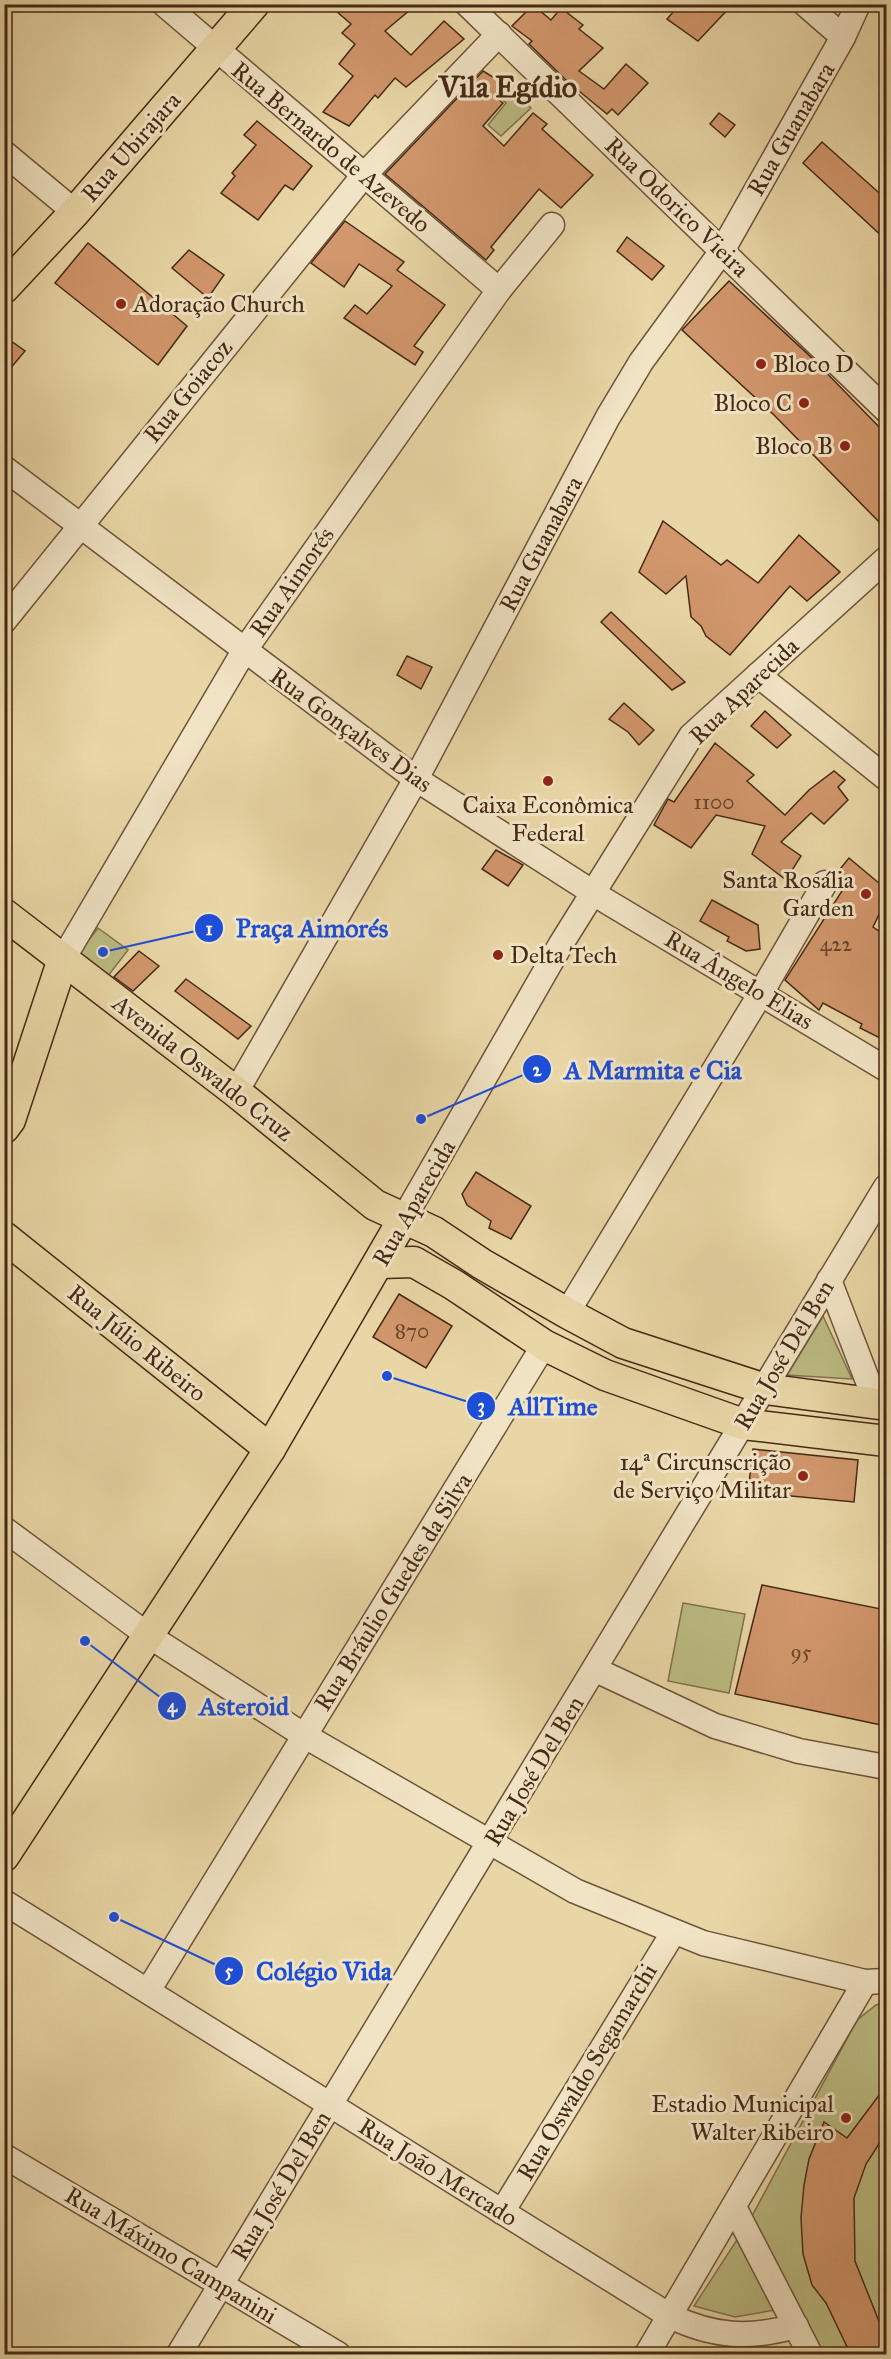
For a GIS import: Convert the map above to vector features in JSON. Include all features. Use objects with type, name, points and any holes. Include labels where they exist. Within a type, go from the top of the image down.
[{"type":"main road","name":"Rua Ubirajara","points":[[4,288],[75,212],[254,4]]},
{"type":"main road","name":"Avenida Oswaldo Cruz","points":[[4,914],[236,1092],[375,1205],[434,1232],[482,1264],[567,1313],[623,1343],[765,1389],[881,1405]]},
{"type":"main road","points":[[4,1128],[10,1119],[63,959]]},
{"type":"main road","name":"Rua Aparecida","points":[[4,1856],[270,1449],[380,1263],[404,1218]]},
{"type":"main road","name":"Rua Júlio Ribeiro","points":[[4,1237],[270,1449]]},
{"type":"main road","points":[[380,1263],[414,1262],[544,1345],[605,1375],[743,1424],[886,1441]]},
{"type":"street","name":"Rua Bernardo de Azevedo","points":[[164,4],[499,290]]},
{"type":"street","name":"Rua Odorico Vieira","points":[[466,4],[886,410]]},
{"type":"street","points":[[806,4],[843,37]]},
{"type":"street","name":"Rua Guanabara","points":[[236,1092],[416,779],[608,417],[641,362],[722,251],[843,37],[858,4]]},
{"type":"street","name":"Rua Goiacoz","points":[[4,621],[364,175],[499,34]]},
{"type":"street","points":[[4,153],[75,212]]},
{"type":"street","name":"Rua Aimorés","points":[[63,959],[243,651],[499,290],[552,225]]},
{"type":"street","name":"Rua Gonçalves Dias","points":[[4,468],[243,651],[416,779],[592,892]]},
{"type":"street","name":"Rua Aparecida","points":[[404,1218],[592,892],[692,736],[886,559]]},
{"type":"street","points":[[758,675],[886,778]]},
{"type":"street","points":[[567,1313],[825,883]]},
{"type":"street","name":"Rua Ângelo Elias","points":[[592,892],[886,1069]]},
{"type":"street","name":"Rua José Del Ben","points":[[179,2355],[596,1670],[886,1187]]},
{"type":"street","points":[[829,1280],[881,1405]]},
{"type":"street","name":"Rua Bráulio Guedes da Silva","points":[[148,1991],[544,1345]]},
{"type":"street","points":[[4,1529],[149,1636],[305,1736],[575,1891],[673,1933],[784,1964],[876,1982],[734,2207],[647,2355]]},
{"type":"street","points":[[596,1670],[715,1726],[799,1751],[886,1767]]},
{"type":"street","name":"Rua João Mercado","points":[[4,1902],[670,2316],[698,2329],[737,2335],[773,2332],[796,2326]]},
{"type":"street","name":"Rua Oswaldo Segamarchi","points":[[502,2212],[673,1933]]},
{"type":"street","name":"Rua Máximo Campanini","points":[[4,2156],[338,2355]]},
{"type":"street","points":[[734,2207],[810,2355]]},
{"type":"green space","points":[[509,86],[531,108],[501,136],[488,125],[506,103],[498,95]]},
{"type":"green space","points":[[98,928],[128,950],[108,976],[78,954]]},
{"type":"green space","points":[[823,1316],[852,1379],[787,1375]]},
{"type":"green space","points":[[683,1603],[745,1614],[729,1693],[668,1681]]},
{"type":"green space","name":"Estadio Municipal Walter Ribeiro","points":[[886,2001],[886,2354],[820,2354],[752,2216],[857,2020],[876,2005]]},
{"type":"green space","points":[[742,2232],[775,2310],[735,2317],[694,2306]]},
{"type":"building","points":[[328,4],[417,4],[385,31],[411,55],[444,21],[464,39],[406,87],[395,78],[378,98],[375,95],[349,126],[323,112],[353,76],[339,64],[355,44],[342,33],[351,24]]},
{"type":"building","points":[[680,4],[733,4],[698,41],[667,19]]},
{"type":"building","points":[[533,5],[551,20],[561,8],[583,25],[579,29],[603,48],[579,71],[604,89],[626,64],[648,83],[618,115],[612,109],[607,114],[568,82],[529,44],[532,41],[512,26]]},
{"type":"building","points":[[483,71],[506,85],[494,96],[503,103],[483,126],[504,146],[533,113],[547,124],[542,129],[593,175],[561,208],[539,189],[491,247],[494,250],[486,260],[385,174]]},
{"type":"building","points":[[719,113],[735,125],[725,137],[710,124]]},
{"type":"building","points":[[257,121],[312,166],[293,190],[285,185],[258,220],[221,193],[235,176],[232,173],[256,145],[244,135]]},
{"type":"building","points":[[822,142],[886,199],[886,240],[803,163]]},
{"type":"building","points":[[345,221],[404,262],[397,270],[445,305],[414,346],[423,352],[415,365],[344,318],[355,305],[367,314],[392,286],[359,264],[344,287],[311,263]]},
{"type":"building","points":[[627,237],[664,266],[652,280],[617,251]]},
{"type":"building","name":"Adoração Church","points":[[88,243],[187,326],[158,365],[55,283]]},
{"type":"building","points":[[189,250],[224,275],[208,298],[172,268]]},
{"type":"building","points":[[729,281],[813,359],[886,434],[886,529],[774,415],[682,330]]},
{"type":"building","points":[[4,336],[25,351],[4,376]]},
{"type":"building","points":[[663,521],[721,565],[727,560],[758,583],[799,535],[840,572],[807,601],[790,586],[730,655],[706,636],[701,626],[691,617],[686,576],[666,594],[639,572]]},
{"type":"building","points":[[611,612],[685,682],[672,690],[601,622]]},
{"type":"building","points":[[407,656],[432,667],[421,689],[397,675]]},
{"type":"building","points":[[624,703],[654,730],[639,745],[628,732],[609,719]]},
{"type":"building","points":[[765,711],[791,735],[777,748],[751,726]]},
{"type":"building","points":[[715,743],[754,775],[747,781],[785,815],[809,790],[834,771],[845,780],[838,787],[848,800],[824,824],[811,813],[781,842],[801,856],[786,880],[752,854],[765,826],[716,815],[691,848],[654,825],[668,799],[674,802]]},
{"type":"building","points":[[496,850],[523,865],[508,886],[482,869]]},
{"type":"building","points":[[849,858],[886,889],[886,900],[873,927],[886,936],[886,1041],[860,1028],[862,1024],[823,1003],[819,1010],[785,980],[842,891],[838,888],[836,874]]},
{"type":"building","points":[[712,900],[758,925],[760,949],[746,951],[727,941],[729,937],[700,921]]},
{"type":"building","points":[[139,951],[159,966],[133,991],[114,977]]},
{"type":"building","points":[[186,979],[251,1026],[238,1039],[175,991]]},
{"type":"building","points":[[476,1172],[531,1206],[511,1239],[489,1228],[491,1221],[467,1205],[462,1194]]},
{"type":"building","points":[[399,1294],[452,1326],[426,1368],[373,1337]]},
{"type":"building","name":"14ª Circunscrição de Serviço Militar","points":[[753,1449],[858,1460],[854,1502],[748,1492]]},
{"type":"building","points":[[762,1585],[886,1610],[886,1726],[735,1694]]},
{"type":"building","points":[[886,2086],[886,2133],[866,2164],[854,2198],[855,2261],[886,2339],[886,2355],[851,2355],[826,2303],[812,2285],[803,2254],[801,2218],[804,2185],[809,2159],[824,2122],[847,2138]]},
{"type":"place","name":"Adoração Church","points":[[121,304]]},
{"type":"place","name":"Bloco D","points":[[761,364]]},
{"type":"place","name":"Bloco C","points":[[804,403]]},
{"type":"place","name":"Bloco B","points":[[845,446]]},
{"type":"place","name":"Caixa Econômica Federal","points":[[548,781]]},
{"type":"place","name":"Santa Rosália Garden","points":[[866,894]]},
{"type":"place","name":"Praça Aimorés","points":[[103,952]]},
{"type":"place","name":"Delta Tech","points":[[498,955]]},
{"type":"place","name":"A Marmita e Cia","points":[[421,1119]]},
{"type":"place","name":"AllTime","points":[[387,1376]]},
{"type":"place","name":"14ª Circunscrição de Serviço Militar","points":[[803,1476]]},
{"type":"place","name":"Asteroid","points":[[85,1641]]},
{"type":"place","name":"Colégio Vida","points":[[114,1917]]},
{"type":"place","name":"Estadio Municipal Walter Ribeiro","points":[[846,2118]]},
{"type":"district","name":"Vila Egídio","points":[[508,87]]}]
